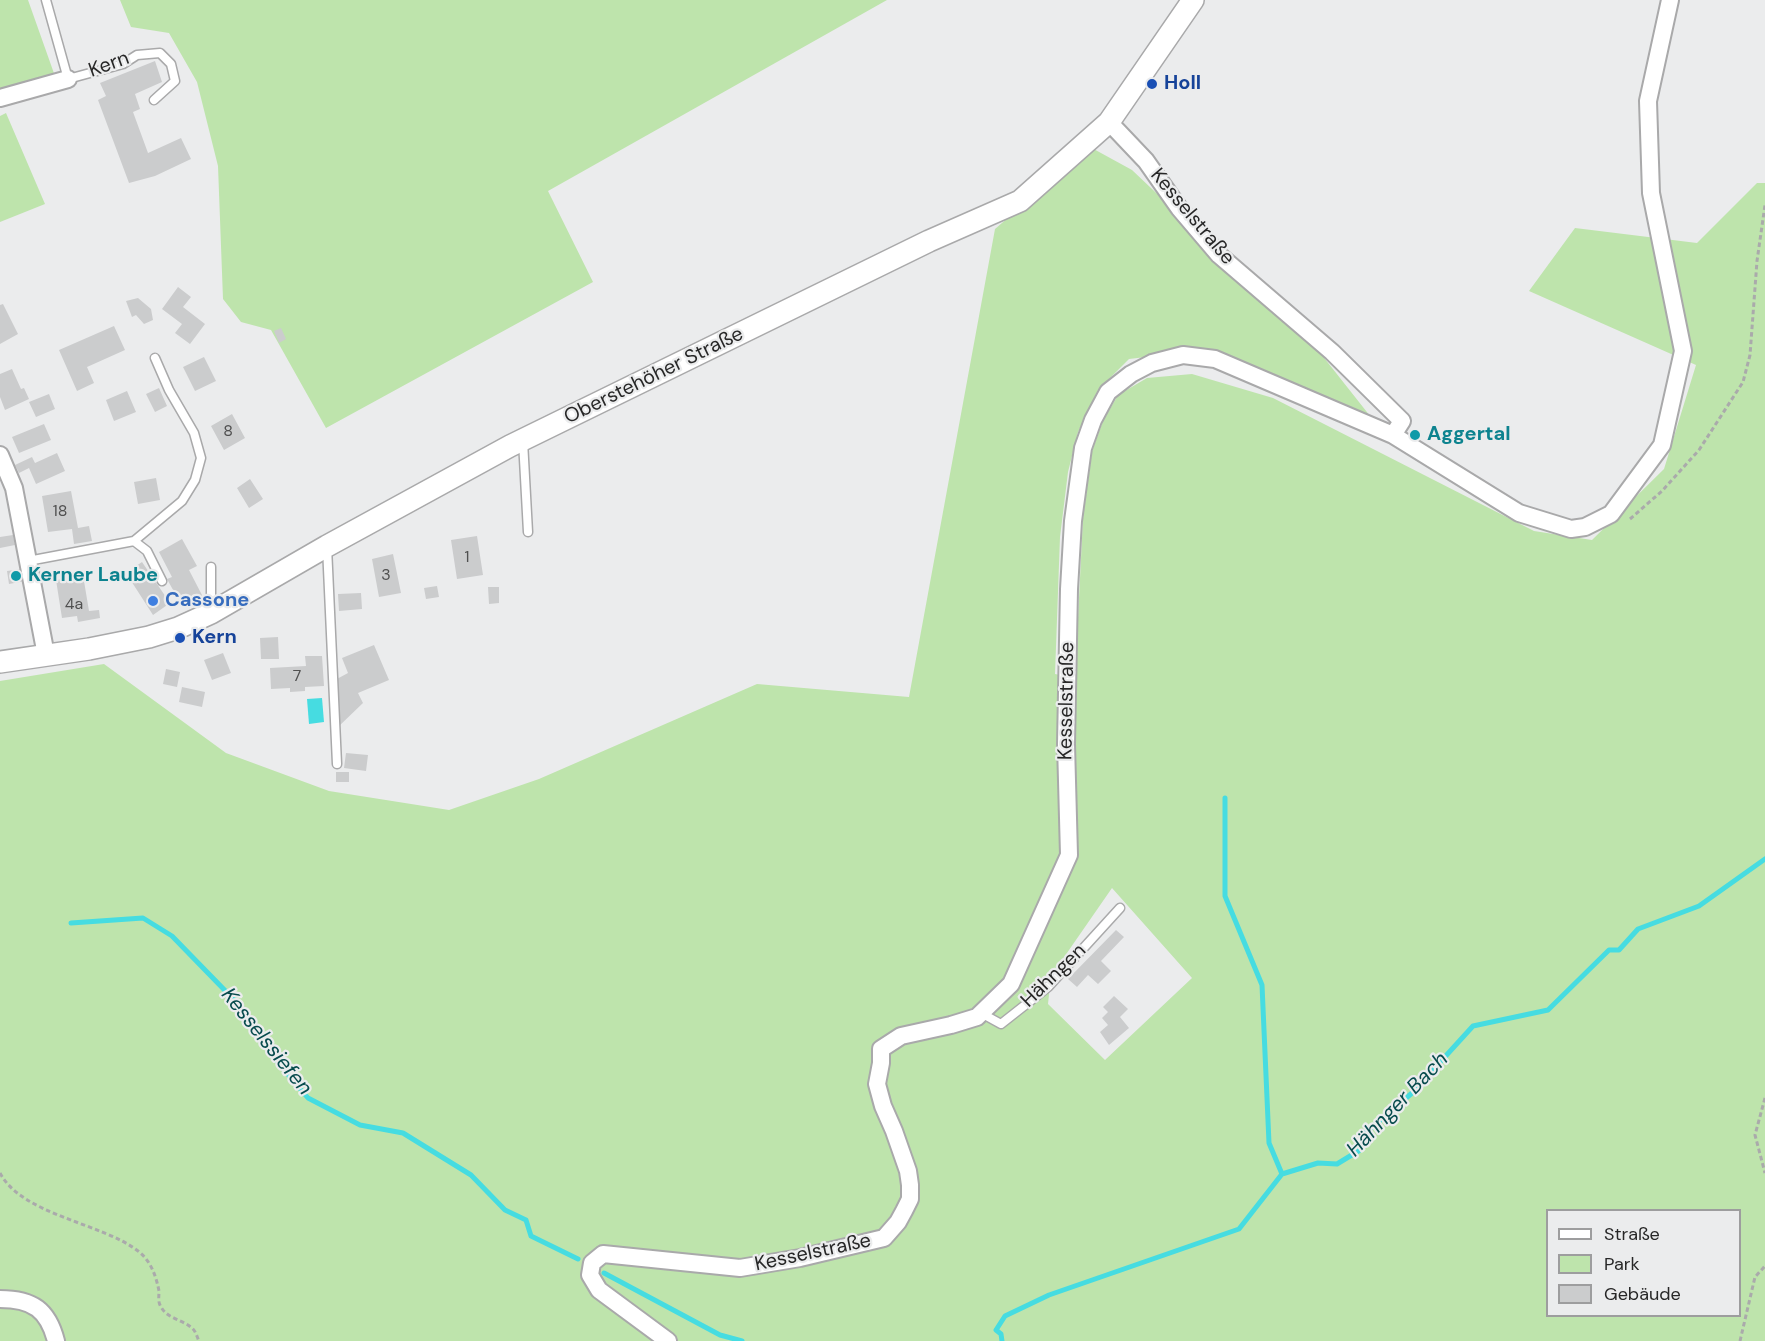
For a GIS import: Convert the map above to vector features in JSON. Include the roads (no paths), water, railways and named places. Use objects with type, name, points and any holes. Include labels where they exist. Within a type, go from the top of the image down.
[{"type":"street","name":"Oberstehöher Straße","points":[[0,662],[89,649],[149,637],[178,628],[212,613],[327,546],[523,441],[929,241],[1020,201],[1109,122],[1193,0]]},
{"type":"street","points":[[1393,435],[1519,513],[1571,529],[1585,527],[1611,514],[1662,445],[1683,351],[1651,193],[1648,101],[1670,0]]},
{"type":"street","name":"Kern","points":[[0,98],[68,79]]},
{"type":"street","name":"Kesselstraße","points":[[664,1340],[599,1290],[590,1275],[592,1263],[603,1254],[740,1268],[810,1256],[884,1238],[898,1222],[910,1199],[910,1185],[908,1171],[877,1084],[881,1049],[901,1036],[977,1017],[1011,984],[1069,855],[1066,732],[1073,521],[1083,448],[1093,420],[1108,392],[1131,374],[1152,363],[1183,356],[1215,359],[1393,435],[1402,421],[1332,352],[1219,255],[1179,208],[1146,161],[1109,122]]},
{"type":"street","points":[[0,455],[14,488],[46,655]]},
{"type":"street","points":[[0,1299],[29,1304],[44,1312],[51,1324],[56,1341]]},
{"type":"lane","points":[[46,0],[68,79]]},
{"type":"lane","name":"Kern","points":[[68,79],[123,64],[137,55],[160,53],[171,64],[175,81],[154,100]]},
{"type":"lane","points":[[28,561],[134,541],[182,501],[195,480],[201,458],[194,433],[169,390],[155,358]]},
{"type":"lane","points":[[523,441],[528,532]]},
{"type":"lane","points":[[134,541],[147,550],[162,580]]},
{"type":"lane","points":[[327,546],[337,764]]},
{"type":"lane","points":[[211,567],[212,613]]},
{"type":"lane","name":"Hähngen","points":[[981,1013],[1001,1024],[1048,987],[1120,908]]},
{"type":"water","points":[[322,698],[324,722],[309,724],[307,699]]},
{"type":"waterway","points":[[1225,798],[1225,896],[1262,985],[1269,1143],[1282,1174]]},
{"type":"waterway","name":"Hähnger Bach","points":[[1002,1341],[1001,1334],[996,1330],[1005,1316],[1049,1295],[1239,1229],[1282,1174],[1318,1163],[1337,1164],[1360,1150],[1364,1134],[1412,1093],[1473,1026],[1548,1010],[1609,950],[1619,950],[1638,929],[1699,906],[1765,859]]},
{"type":"waterway","name":"Kesselssiefen","points":[[71,923],[143,918],[172,936],[243,1009],[279,1064],[308,1098],[360,1125],[403,1133],[471,1175],[505,1210],[526,1220],[531,1236],[578,1259]]},
{"type":"waterway","name":"Kesselssiefen","points":[[604,1273],[720,1335],[742,1341]]},
{"type":"place","name":"Holl","points":[[1152,84]]},
{"type":"place","name":"Aggertal","points":[[1415,435]]},
{"type":"place","name":"Kerner Laube","points":[[16,576]]},
{"type":"place","name":"Cassone","points":[[153,601]]},
{"type":"place","name":"Kern","points":[[180,638]]}]
